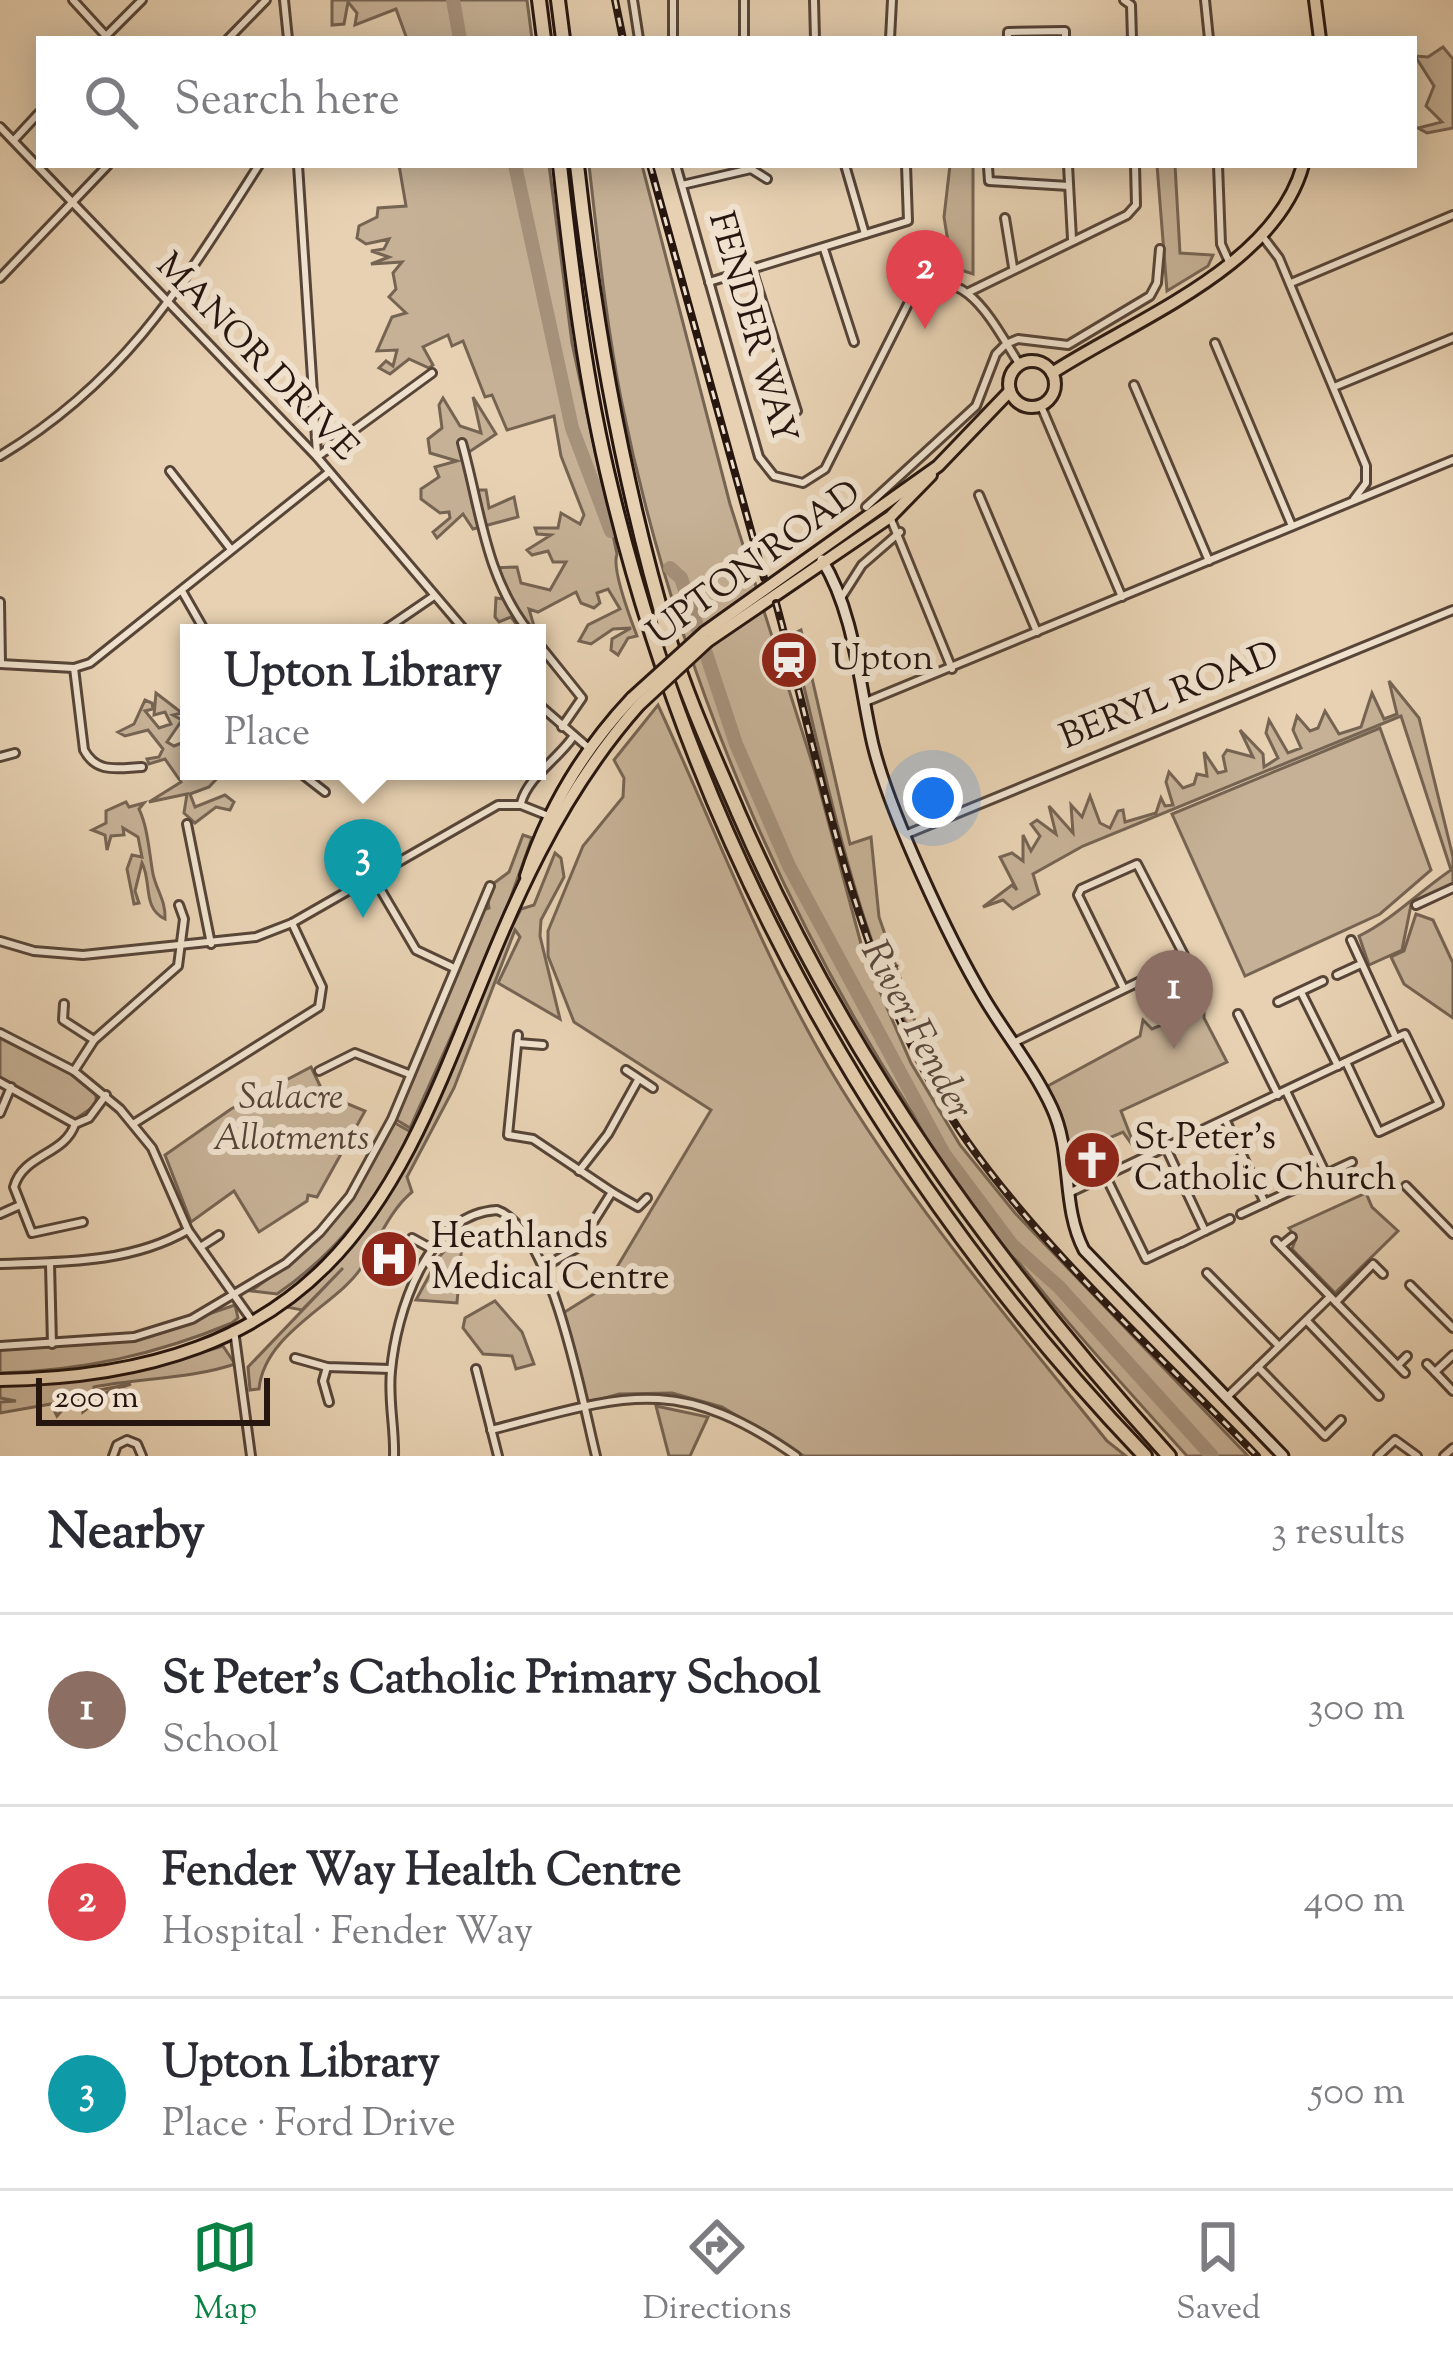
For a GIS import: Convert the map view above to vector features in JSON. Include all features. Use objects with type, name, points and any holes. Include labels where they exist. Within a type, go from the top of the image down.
[{"type":"highway","points":[[539,0],[544,36]]},
{"type":"highway","points":[[558,0],[562,36]]},
{"type":"highway","points":[[560,168],[585,362],[611,488],[657,652],[696,760],[762,907],[845,1063],[916,1176],[981,1266],[1144,1456]]},
{"type":"highway","points":[[577,168],[601,361],[627,484],[670,640],[760,864],[862,1058],[932,1167],[1054,1328],[1168,1456]]},
{"type":"main road","points":[[1315,0],[1320,36]]},
{"type":"main road","points":[[1052,373],[1230,264],[1263,237],[1283,211],[1302,168]]},
{"type":"main road","points":[[1041,363],[1052,373],[1055,388],[1041,406],[1014,396],[1010,376],[1020,365],[1041,363]]},
{"type":"main road","name":"UPTON ROAD","points":[[0,1379],[130,1368],[234,1330],[320,1273],[382,1202],[406,1158],[554,819],[594,752],[636,701],[707,637],[821,559],[875,507],[938,466],[1014,396]]},
{"type":"street","points":[[74,0],[103,36]]},
{"type":"street","points":[[105,36],[142,0]]},
{"type":"street","points":[[231,36],[266,0]]},
{"type":"street","points":[[284,0],[288,36]]},
{"type":"street","points":[[633,0],[639,36]]},
{"type":"street","points":[[673,0],[673,36]]},
{"type":"street","points":[[744,0],[744,36]]},
{"type":"street","points":[[814,0],[815,36]]},
{"type":"street","points":[[890,36],[892,0]]},
{"type":"street","points":[[1124,0],[1131,5],[1132,36]]},
{"type":"street","points":[[1205,0],[1208,36]]},
{"type":"street","points":[[1008,36],[1008,32],[1065,30]]},
{"type":"street","points":[[14,140],[36,115]]},
{"type":"street","name":"MANOR DRIVE","points":[[2,134],[36,164]]},
{"type":"street","name":"MANOR DRIVE","points":[[39,168],[317,457],[459,624]]},
{"type":"street","points":[[0,278],[105,168]]},
{"type":"street","points":[[0,456],[86,397],[169,306],[257,168]]},
{"type":"street","points":[[298,168],[317,457]]},
{"type":"street","name":"FENDER WAY","points":[[677,168],[759,457],[774,476],[793,484],[814,478],[835,456],[911,298],[938,284],[969,292]]},
{"type":"street","points":[[682,185],[755,168]]},
{"type":"street","points":[[760,168],[767,179]]},
{"type":"street","points":[[846,168],[865,234]]},
{"type":"street","points":[[709,282],[908,220],[907,168]]},
{"type":"street","points":[[988,168],[988,181],[1069,186]]},
{"type":"street","points":[[1068,168],[1072,239]]},
{"type":"street","points":[[1020,365],[969,292],[1136,205],[1135,168]]},
{"type":"street","points":[[1218,168],[1221,244],[1230,264]]},
{"type":"street","points":[[1290,284],[1453,214]]},
{"type":"street","points":[[1005,218],[1013,267]]},
{"type":"street","points":[[733,227],[797,411]]},
{"type":"street","points":[[1263,237],[1290,284],[1367,474],[1383,489]]},
{"type":"street","points":[[824,248],[854,342]]},
{"type":"street","points":[[952,669],[901,532],[875,507],[982,400],[996,354],[1006,344],[1018,339],[1068,345],[1150,296],[1157,284],[1160,249]]},
{"type":"street","points":[[1333,388],[1453,338]]},
{"type":"street","points":[[1214,343],[1292,526]]},
{"type":"street","points":[[317,457],[432,373]]},
{"type":"street","points":[[1134,385],[1208,561]]},
{"type":"street","points":[[1041,406],[1122,597]]},
{"type":"street","points":[[462,443],[494,578],[503,600],[523,624]]},
{"type":"street","points":[[868,701],[1453,460]]},
{"type":"street","points":[[170,471],[231,550]]},
{"type":"street","points":[[0,602],[1,664],[74,668],[90,663],[329,472]]},
{"type":"street","points":[[1352,501],[1363,491],[1367,474]]},
{"type":"street","points":[[979,495],[1037,632]]},
{"type":"street","points":[[838,599],[847,596],[862,566],[901,532]]},
{"type":"street","points":[[821,559],[868,701],[873,745],[907,834],[981,993],[1054,1111],[1067,1193],[1084,1250],[1283,1456]]},
{"type":"street","points":[[182,592],[201,624]]},
{"type":"street","points":[[393,624],[434,596]]},
{"type":"street","name":"BERYL ROAD","points":[[907,834],[1453,610]]},
{"type":"street","points":[[546,653],[581,694],[580,706],[562,727]]},
{"type":"street","points":[[74,668],[84,750],[90,762],[102,769],[142,767]]},
{"type":"street","points":[[546,712],[594,752]]},
{"type":"street","points":[[546,770],[573,737]]},
{"type":"street","points":[[0,757],[14,753]]},
{"type":"street","points":[[310,780],[326,792]]},
{"type":"street","points":[[520,805],[532,780]]},
{"type":"street","points":[[0,940],[66,955],[212,945],[292,923],[494,807],[520,805],[554,819]]},
{"type":"street","points":[[187,824],[212,945]]},
{"type":"street","points":[[1012,1043],[1124,989],[1186,958],[1139,866],[1084,887],[1079,900],[1124,989]]},
{"type":"street","points":[[372,875],[416,950],[452,967]]},
{"type":"street","points":[[0,1346],[134,1337],[192,1319],[235,1298],[286,1263],[350,1196],[410,1075],[490,886]]},
{"type":"street","points":[[1416,905],[1453,888]]},
{"type":"street","points":[[74,1071],[94,1040],[163,983],[184,947],[179,905]]},
{"type":"street","points":[[133,1124],[319,1007],[322,987],[292,923]]},
{"type":"street","points":[[1352,940],[1396,1038]]},
{"type":"street","points":[[1337,975],[1362,964]]},
{"type":"street","points":[[1278,1002],[1323,981]]},
{"type":"street","points":[[1067,1193],[1167,1149],[1226,1121],[1282,1093],[1342,1064],[1396,1038],[1405,1034],[1439,1104],[1379,1132],[1342,1064],[1301,992]]},
{"type":"street","points":[[64,1004],[63,1020],[94,1040]]},
{"type":"street","points":[[1238,1014],[1326,1174]]},
{"type":"street","points":[[0,1033],[74,1071],[133,1124],[158,1159],[188,1229],[251,1320]]},
{"type":"street","points":[[543,1046],[518,1039],[508,1135],[533,1139],[638,1207],[647,1198]]},
{"type":"street","points":[[319,1071],[355,1053],[410,1075]]},
{"type":"street","points":[[626,1070],[653,1088]]},
{"type":"street","points":[[579,1171],[608,1134],[638,1080]]},
{"type":"street","points":[[0,1082],[75,1124]]},
{"type":"street","points":[[0,1113],[11,1087]]},
{"type":"street","points":[[83,1221],[32,1237],[18,1206],[17,1174],[60,1144],[106,1095]]},
{"type":"street","points":[[1226,1121],[1265,1203]]},
{"type":"street","points":[[1167,1149],[1205,1231]]},
{"type":"street","points":[[1241,1214],[1352,1162]]},
{"type":"street","points":[[1106,1177],[1146,1259],[1230,1219]]},
{"type":"street","points":[[1406,1186],[1453,1234]]},
{"type":"street","points":[[544,1267],[577,1248],[612,1192]]},
{"type":"street","points":[[0,1214],[18,1206]]},
{"type":"street","points":[[394,1456],[391,1370],[403,1312],[432,1249],[470,1217],[497,1210],[522,1223],[544,1267],[596,1456]]},
{"type":"street","points":[[0,1264],[137,1252],[188,1229]]},
{"type":"street","points":[[201,1247],[219,1235]]},
{"type":"street","points":[[1292,1237],[1279,1244],[1405,1373]]},
{"type":"street","points":[[412,1238],[432,1249]]},
{"type":"street","points":[[1226,1398],[1306,1320],[1377,1261],[1382,1274]]},
{"type":"street","points":[[50,1263],[52,1344]]},
{"type":"street","points":[[1207,1273],[1279,1346]]},
{"type":"street","points":[[1410,1285],[1413,1295],[1453,1328]]},
{"type":"street","points":[[1306,1320],[1378,1396]]},
{"type":"street","points":[[234,1330],[251,1456]]},
{"type":"street","points":[[1435,1372],[1453,1355]]},
{"type":"street","points":[[1397,1365],[1407,1356]]},
{"type":"street","points":[[295,1358],[327,1366],[391,1370]]},
{"type":"street","points":[[1426,1364],[1453,1391]]},
{"type":"street","points":[[327,1366],[323,1381],[329,1402]]},
{"type":"street","points":[[1258,1367],[1325,1436],[1341,1420]]},
{"type":"street","points":[[476,1369],[498,1456]]},
{"type":"street","points":[[491,1430],[583,1406],[652,1396],[692,1401],[737,1420],[796,1456]]},
{"type":"street","points":[[111,1456],[127,1440],[137,1444],[142,1456]]},
{"type":"street","points":[[1378,1456],[1395,1440],[1417,1456]]},
{"type":"street","points":[[1444,1456],[1453,1448]]},
{"type":"green space","points":[[332,0],[527,0],[532,36],[406,36],[396,9],[355,25],[357,13],[348,2],[344,24],[332,25]]},
{"type":"green space","points":[[1443,47],[1453,59],[1453,128],[1427,133],[1418,128],[1442,122],[1426,106],[1434,86],[1417,56],[1428,57]]},
{"type":"green space","points":[[400,168],[549,168],[572,343],[619,582],[637,636],[628,638],[618,655],[611,650],[612,639],[631,628],[613,629],[591,644],[579,641],[588,625],[620,609],[608,589],[597,593],[600,603],[594,608],[581,603],[576,592],[538,612],[529,609],[533,624],[516,624],[511,617],[499,622],[495,617],[496,598],[503,599],[491,568],[517,567],[521,583],[550,590],[566,562],[553,562],[548,551],[532,555],[527,550],[551,535],[537,534],[535,528],[558,528],[561,513],[580,524],[584,515],[561,456],[554,416],[507,430],[492,395],[485,397],[463,341],[452,346],[448,335],[423,347],[433,365],[429,368],[409,359],[390,374],[379,368],[386,361],[393,366],[397,350],[377,351],[392,317],[406,313],[389,297],[396,289],[393,273],[402,262],[371,264],[389,257],[371,251],[384,249],[389,239],[366,244],[357,238],[359,226],[377,217],[378,208],[406,206]]},
{"type":"green space","points":[[589,168],[643,168],[730,504],[815,772],[864,955],[911,1063],[960,1145],[1015,1213],[1248,1456],[1187,1456],[996,1233],[909,1108],[852,1014],[754,817],[676,612],[621,399]]},
{"type":"green space","points":[[950,168],[973,168],[973,274],[952,267],[944,217]]},
{"type":"green space","points":[[1157,168],[1175,168],[1180,253],[1213,255],[1208,266],[1167,291]]},
{"type":"green space","points":[[473,397],[496,434],[469,452],[470,490],[486,490],[489,508],[514,497],[518,517],[473,529],[463,514],[437,538],[433,532],[450,518],[449,512],[440,513],[421,499],[421,489],[439,477],[435,467],[457,461],[430,453],[428,439],[442,428],[439,405],[443,398],[460,426],[481,433]]},
{"type":"green space","points":[[801,630],[850,844],[871,837],[879,917],[931,1068],[905,1022],[863,916],[791,635]]},
{"type":"green space","points":[[1389,681],[1419,718],[1453,857],[1453,884],[1411,905],[1402,950],[1369,965],[1359,936],[1451,870],[1401,716],[1083,846],[1033,874],[1039,894],[1013,909],[1003,900],[983,907],[1012,885],[1017,890],[1000,857],[1012,853],[1023,861],[1023,835],[1031,851],[1040,836],[1031,824],[1037,820],[1056,834],[1049,806],[1073,833],[1071,805],[1082,817],[1090,796],[1100,823],[1110,828],[1118,811],[1123,810],[1125,822],[1156,813],[1161,798],[1165,806],[1173,805],[1166,782],[1169,772],[1183,788],[1194,784],[1197,774],[1207,776],[1204,752],[1218,773],[1226,771],[1223,756],[1227,750],[1253,757],[1240,730],[1263,754],[1264,767],[1278,758],[1266,733],[1269,720],[1288,753],[1301,748],[1293,730],[1297,716],[1310,731],[1318,728],[1325,711],[1339,734],[1361,727],[1372,693],[1384,719],[1397,714]]},
{"type":"green space","points":[[156,693],[180,711],[173,715],[180,723],[167,742],[180,744],[180,780],[216,780],[190,794],[195,807],[225,795],[234,802],[230,810],[216,807],[195,823],[184,813],[187,794],[149,802],[181,782],[165,759],[149,764],[147,759],[159,757],[163,749],[148,730],[125,736],[118,732],[134,724],[145,700],[153,709],[145,711],[159,728],[171,724],[165,712],[154,715]]},
{"type":"green space","points":[[658,705],[781,980],[829,1068],[926,1213],[1107,1441],[1126,1456],[804,1456],[722,1407],[672,1393],[619,1394],[584,1404],[560,1315],[605,1287],[711,1110],[574,1022],[548,956],[548,931],[583,846],[623,797],[624,778],[614,760]]},
{"type":"green space","points":[[1380,728],[1431,870],[1380,914],[1245,976],[1172,814]]},
{"type":"green space","points":[[126,802],[129,807],[144,803],[139,809],[165,919],[150,901],[142,863],[135,891],[139,903],[134,904],[127,869],[132,855],[142,857],[138,837],[123,828],[124,835],[111,836],[107,850],[105,835],[92,830],[106,823],[106,811]]},
{"type":"green space","points":[[523,835],[532,838],[499,930],[410,1128],[395,1119],[480,911],[489,908],[486,889],[509,872]]},
{"type":"green space","points":[[555,853],[561,858],[564,877],[541,920],[540,936],[560,1019],[498,983],[520,937],[515,930],[454,1088],[407,1177],[412,1192],[350,1282],[287,1336],[264,1369],[259,1389],[250,1390],[248,1367],[343,1268],[302,1310],[286,1307],[328,1269],[393,1184],[442,1090],[506,938],[521,909],[534,905]]},
{"type":"green space","points":[[1416,914],[1433,920],[1453,963],[1453,1018],[1404,984],[1391,957],[1404,951]]},
{"type":"green space","points":[[1204,1007],[1204,1018],[1227,1062],[1121,1111],[1136,1150],[1123,1132],[1071,1154],[1046,1087],[1140,1036],[1143,1020],[1152,1029]]},
{"type":"green space","points":[[0,1036],[71,1071],[96,1091],[96,1105],[74,1120],[0,1077]]},
{"type":"green space","name":"Salacre Allotments","points":[[311,1067],[324,1094],[365,1111],[317,1197],[308,1195],[307,1201],[259,1232],[234,1191],[191,1222],[165,1155],[231,1109]]},
{"type":"green space","points":[[393,1122],[411,1132],[355,1222],[277,1294],[251,1291],[296,1256],[334,1216],[366,1172]]},
{"type":"green space","points":[[1366,1193],[1372,1207],[1398,1231],[1335,1293],[1292,1249],[1296,1238],[1289,1228]]},
{"type":"green space","points":[[463,1231],[457,1303],[416,1300],[439,1257]]},
{"type":"green space","points":[[495,1301],[522,1332],[534,1364],[516,1369],[512,1356],[483,1354],[463,1328],[465,1318]]},
{"type":"green space","points":[[235,1305],[238,1318],[232,1323],[175,1344],[90,1364],[0,1373],[0,1348],[135,1339]]},
{"type":"green space","points":[[223,1346],[235,1364],[94,1387],[94,1391],[131,1384],[93,1397],[93,1404],[83,1412],[83,1399],[70,1401],[57,1416],[51,1404],[0,1413],[0,1402],[16,1401],[0,1398],[0,1383],[140,1371]]},
{"type":"green space","points":[[656,1406],[708,1417],[690,1456],[669,1456]]},
{"type":"waterway","name":"River Fender","points":[[453,0],[459,36]]},
{"type":"waterway","name":"River Fender","points":[[516,168],[572,428],[611,531]]},
{"type":"waterway","name":"River Fender","points":[[670,568],[681,578],[736,744],[789,866],[944,1154],[1012,1245],[1059,1287],[1212,1456]]},
{"type":"railway","points":[[615,0],[622,36]]},
{"type":"railway","points":[[651,168],[764,578]]},
{"type":"railway","points":[[776,603],[849,881],[898,1017],[930,1081],[967,1141],[1032,1223],[1257,1456]]},
{"type":"place","name":"Fender Way Health Centre","points":[[925,329]]},
{"type":"place","name":"Upton","points":[[789,660]]},
{"type":"place","name":"Upton Library","points":[[363,918]]},
{"type":"place","name":"St Peter's Catholic Primary School","points":[[1174,1049]]},
{"type":"place","name":"St Peter's Catholic Church","points":[[1092,1160]]},
{"type":"place","name":"Heathlands Medical Centre","points":[[389,1259]]}]
